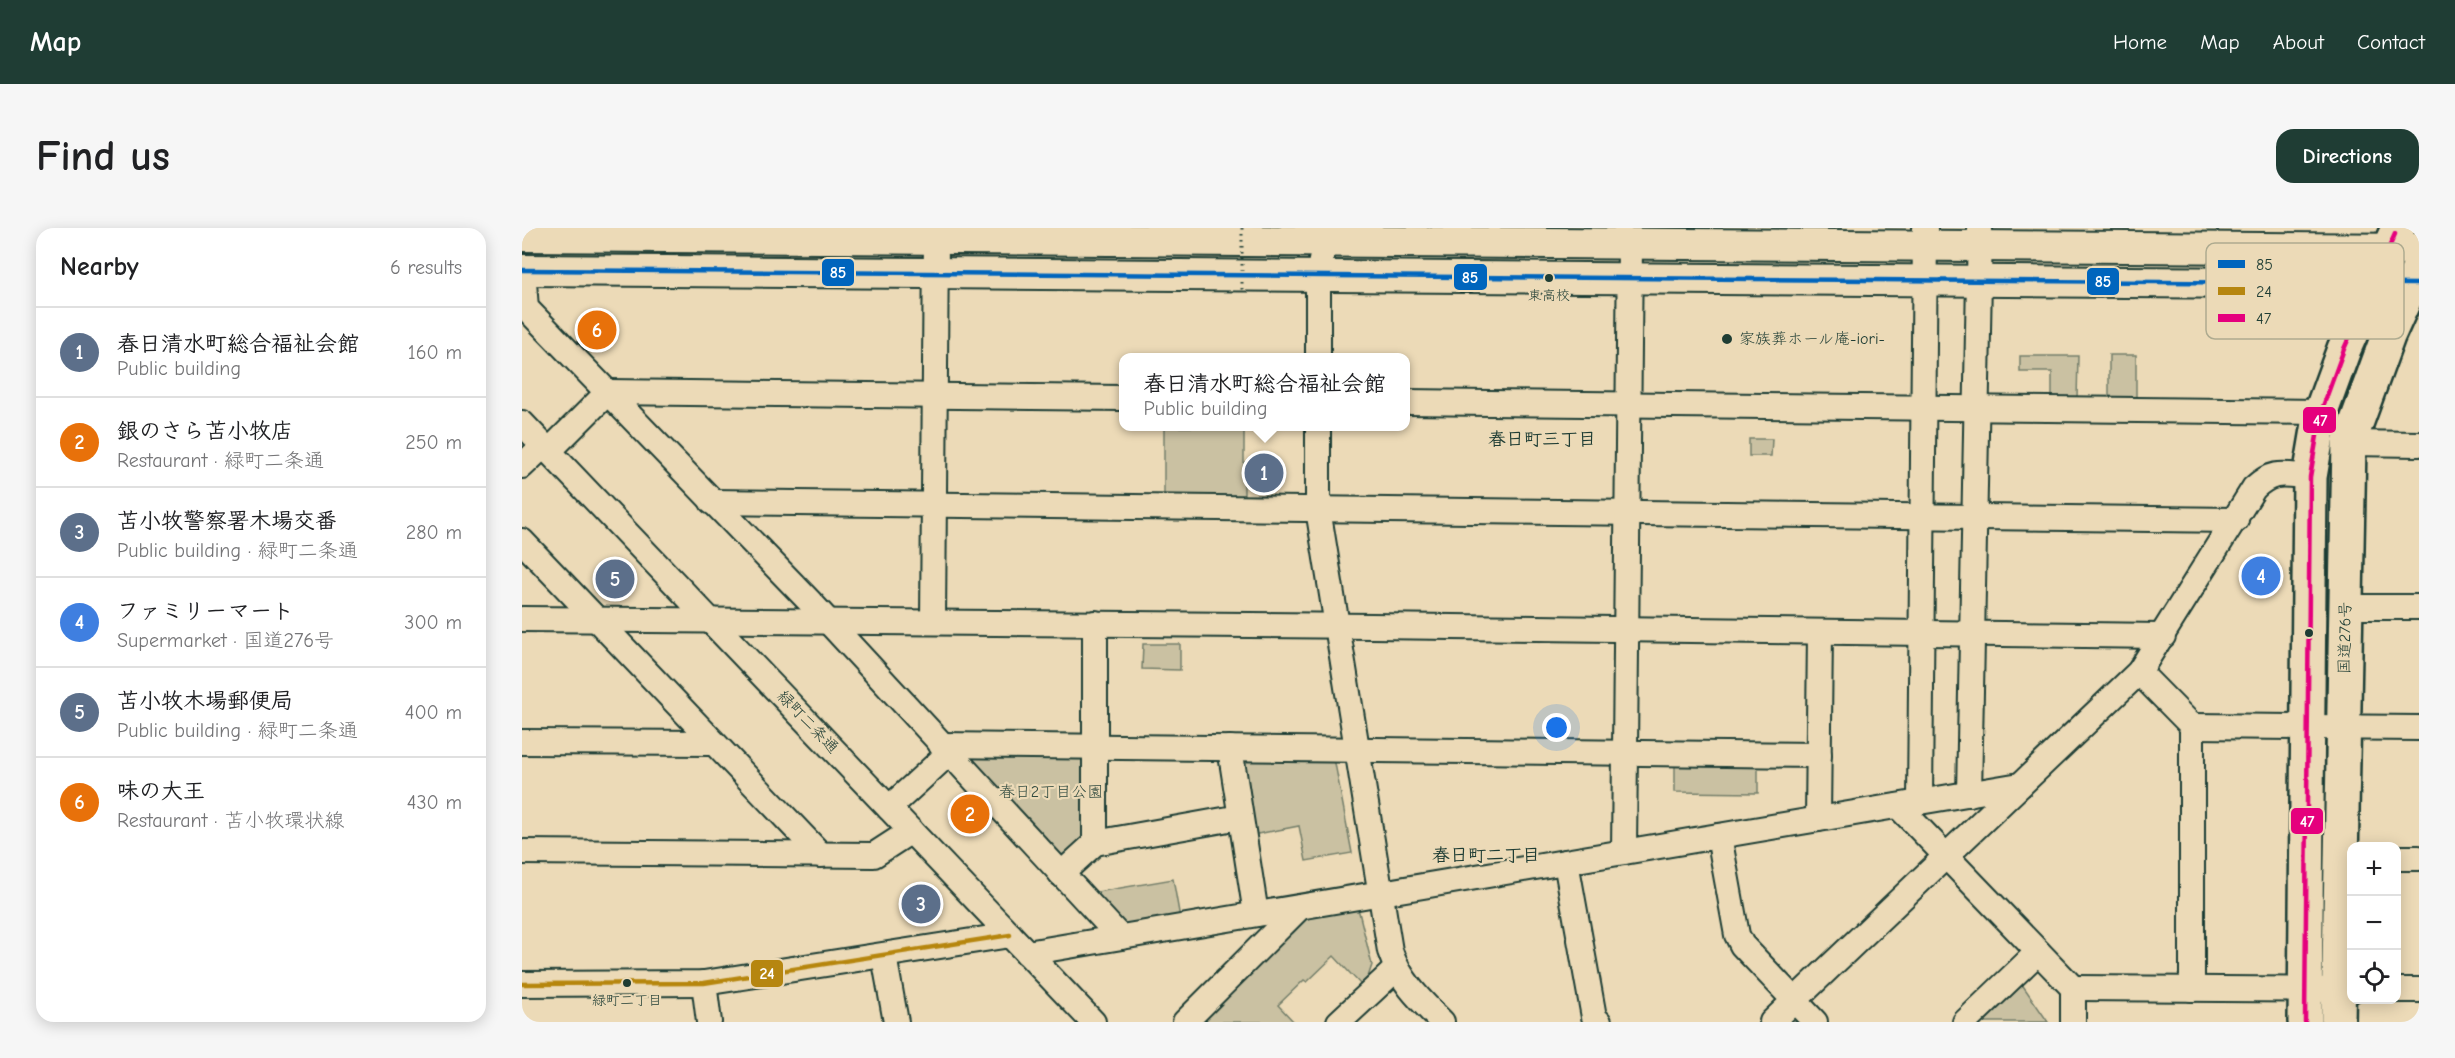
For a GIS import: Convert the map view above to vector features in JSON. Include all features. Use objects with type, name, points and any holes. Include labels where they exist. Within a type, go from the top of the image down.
[{"type":"highway","name":"国道276号","points":[[2404,303],[2416,279]]},
{"type":"highway","points":[[2305,1022],[2310,477],[2321,412],[2348,339]]},
{"type":"highway","name":"国道276号","points":[[2338,1022],[2345,990],[2346,857],[2343,727],[2349,443],[2387,339]]},
{"type":"main road","points":[[522,236],[698,232],[936,238],[1096,234],[1325,234],[1630,243],[1925,237],[2402,242]]},
{"type":"main road","points":[[523,270],[2206,282]]},
{"type":"street","points":[[698,232],[698,271]]},
{"type":"street","points":[[1318,353],[1318,276],[1325,234]]},
{"type":"street","points":[[1925,237],[1921,633],[1909,804],[1946,856],[2073,988],[2073,1022]]},
{"type":"street","points":[[1969,794],[1980,237]]},
{"type":"street","points":[[933,622],[936,238]]},
{"type":"street","points":[[1624,852],[1630,243]]},
{"type":"street","points":[[523,270],[526,308],[828,621],[1120,937]]},
{"type":"street","points":[[522,466],[546,448],[608,392],[1119,398]]},
{"type":"street","points":[[1410,402],[2321,412]]},
{"type":"street","name":"緑町二条通","points":[[522,423],[1093,1022]]},
{"type":"street","points":[[1318,431],[1318,509],[1390,951],[1396,969],[1408,987],[1442,1022]]},
{"type":"street","points":[[2349,443],[2419,444]]},
{"type":"street","points":[[1772,1022],[2139,672],[2254,488],[2266,477],[2280,475],[2310,477]]},
{"type":"street","points":[[712,502],[2236,520]]},
{"type":"street","points":[[522,541],[821,855]]},
{"type":"street","points":[[2346,607],[2419,607]]},
{"type":"street","points":[[522,619],[1337,625],[2163,636]]},
{"type":"street","points":[[1095,623],[1095,843]]},
{"type":"street","points":[[1818,819],[1820,632]]},
{"type":"street","points":[[2139,672],[2192,726],[2192,989]]},
{"type":"street","points":[[2192,726],[2419,728]]},
{"type":"street","points":[[522,742],[713,744]]},
{"type":"street","points":[[889,808],[945,749],[1094,747],[1819,755]]},
{"type":"street","points":[[1230,748],[1256,914]]},
{"type":"street","points":[[522,984],[704,983],[884,956],[1120,937],[2020,785]]},
{"type":"street","points":[[1061,874],[1095,843],[1240,817]]},
{"type":"street","points":[[522,852],[874,855],[911,831]]},
{"type":"street","points":[[1719,836],[1737,934],[1742,945],[1815,1022]]},
{"type":"street","points":[[2401,858],[2419,858]]},
{"type":"street","points":[[1566,862],[1594,1017],[1599,1022]]},
{"type":"street","points":[[1185,1022],[1300,907]]},
{"type":"street","points":[[1965,1022],[2038,952]]},
{"type":"street","points":[[884,956],[895,1022]]},
{"type":"street","points":[[1339,1022],[1396,969]]},
{"type":"street","points":[[704,983],[709,1022]]},
{"type":"street","points":[[2073,988],[2345,990]]},
{"type":"street","points":[[2401,990],[2419,990]]},
{"type":"path","points":[[1242,228],[1242,294]]},
{"type":"green space","points":[[2109,355],[2136,355],[2136,401],[2109,400]]},
{"type":"green space","points":[[2020,356],[2078,356],[2077,399],[2052,399],[2052,372],[2020,372]]},
{"type":"green space","points":[[1164,431],[1244,431],[1244,500],[1164,499]]},
{"type":"green space","points":[[1749,439],[1772,439],[1771,456],[1749,456]]},
{"type":"green space","points":[[1143,644],[1180,644],[1180,670],[1142,669]]},
{"type":"green space","name":"春日2丁目公園","points":[[969,752],[1091,752],[1091,840],[1065,866],[965,760]]},
{"type":"green space","points":[[1242,756],[1334,758],[1352,853],[1306,861],[1299,826],[1252,835]]},
{"type":"green space","points":[[1675,757],[1758,758],[1758,793],[1675,792]]},
{"type":"green space","points":[[1173,879],[1180,918],[1126,927],[1091,893]]},
{"type":"green space","points":[[1354,908],[1359,912],[1372,965],[1368,977],[1361,985],[1334,956],[1278,1005],[1294,1022],[1191,1022],[1300,917]]},
{"type":"green space","points":[[2019,980],[2048,1022],[1975,1022]]},
{"type":"transit line","name":"47","points":[[2391,243],[2395,234]]},
{"type":"transit line","name":"85","points":[[522,270],[2206,282]]},
{"type":"transit line","name":"85","points":[[2404,284],[2419,284]]},
{"type":"transit line","name":"47","points":[[2305,1022],[2310,477],[2321,412],[2348,339]]},
{"type":"transit line","name":"24","points":[[522,984],[704,983],[1010,935]]},
{"type":"place","name":"東高校","points":[[1549,278]]},
{"type":"place","name":"味の大王","points":[[597,330]]},
{"type":"place","name":"家族葬ホール庵-iori-","points":[[1727,339]]},
{"type":"place","name":"春日清水町総合福祉会館","points":[[1264,473]]},
{"type":"place","name":"ファミリーマート","points":[[2261,576]]},
{"type":"place","name":"苫小牧木場郵便局","points":[[615,579]]},
{"type":"place","name":"銀のさら苫小牧店","points":[[970,814]]},
{"type":"place","name":"苫小牧警察署木場交番","points":[[921,904]]},
{"type":"place","name":"緑町二丁目","points":[[627,983]]},
{"type":"district","name":"春日町三丁目","points":[[1542,439]]},
{"type":"district","name":"春日町二丁目","points":[[1486,855]]}]
